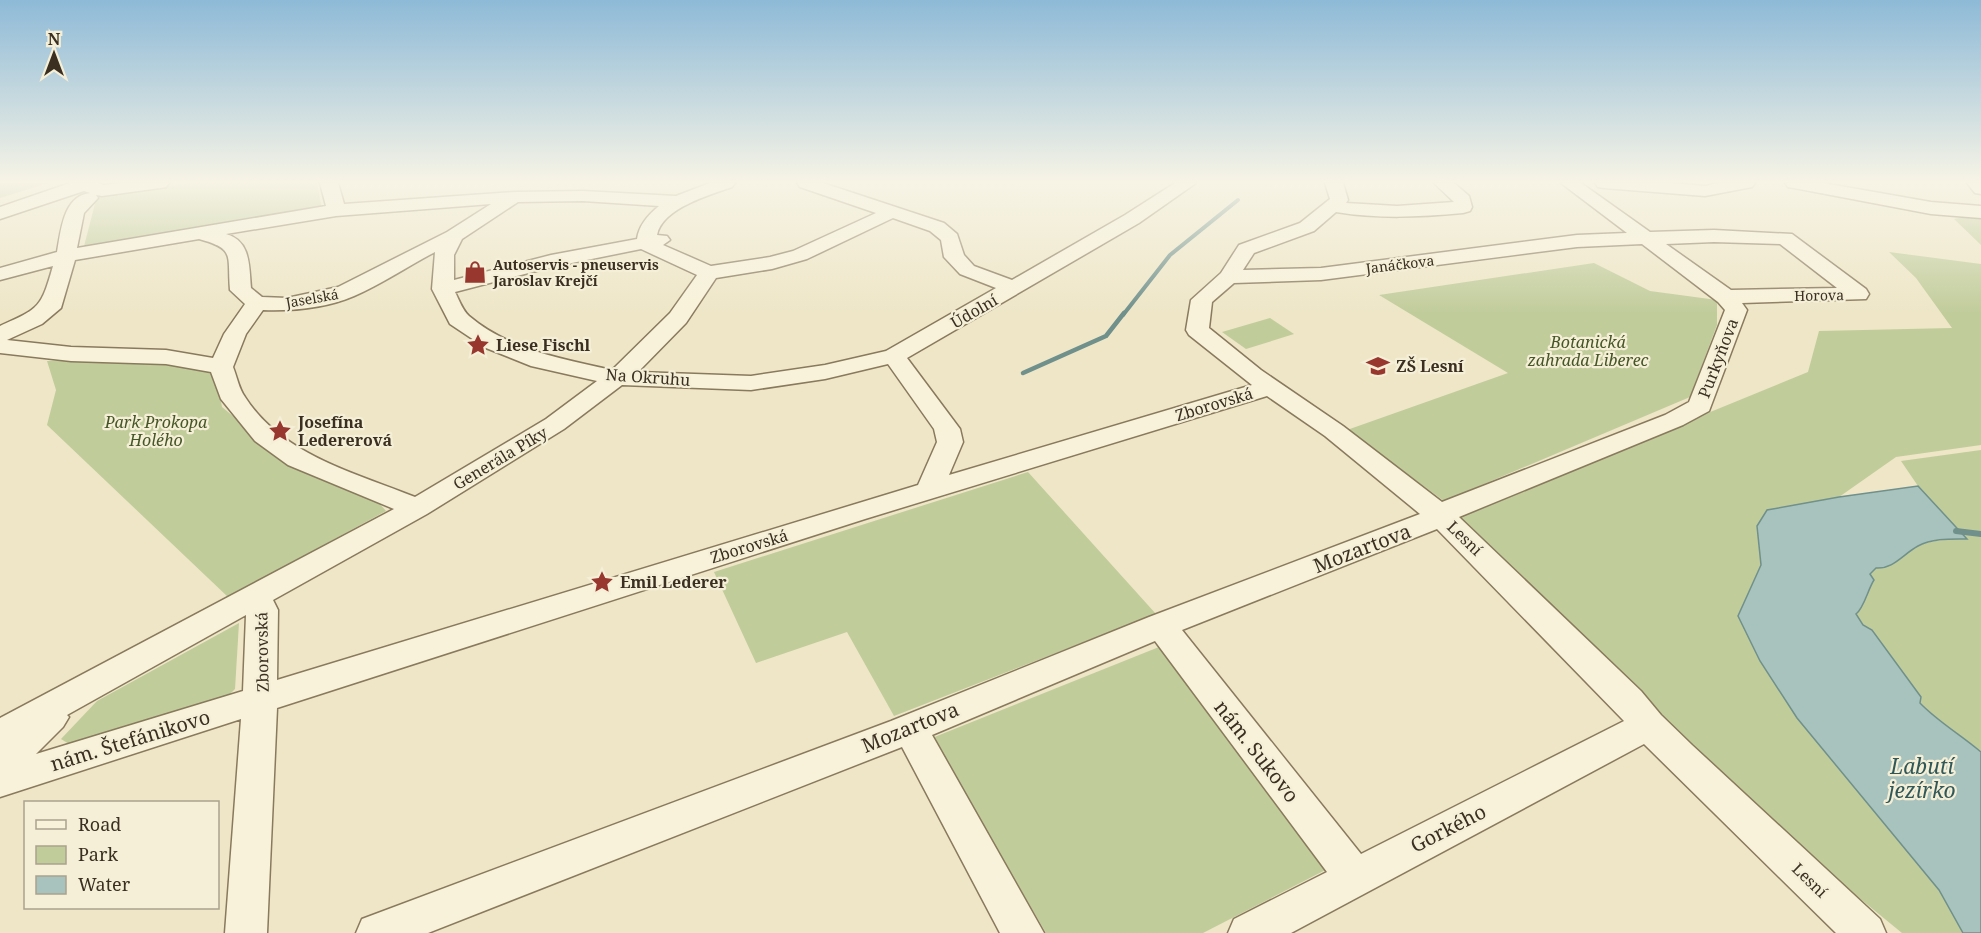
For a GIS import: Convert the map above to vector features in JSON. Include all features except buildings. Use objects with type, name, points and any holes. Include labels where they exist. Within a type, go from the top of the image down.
[{"type":"street","points":[[0,335],[34,319],[53,303],[72,227]]},
{"type":"street","points":[[0,274],[66,256],[239,227]]},
{"type":"street","points":[[454,236],[469,227]]},
{"type":"street","points":[[655,227],[650,247],[713,272],[772,263],[800,255],[861,227]]},
{"type":"street","points":[[935,227],[950,238],[954,257],[967,270],[1015,288]]},
{"type":"street","name":"Údolní","points":[[894,356],[1119,227]]},
{"type":"street","name":"Lesní","points":[[1308,227],[1246,249],[1229,277],[1202,300],[1197,330],[1271,387],[1334,431],[1441,516],[1629,701],[1648,725],[1865,933]]},
{"type":"street","name":"Purkyňova","points":[[1441,516],[1453,508],[1674,420],[1700,406],[1736,310],[1726,297],[1628,227]]},
{"type":"street","points":[[201,233],[228,241],[237,250],[241,290],[257,303],[235,334],[221,367],[233,399],[264,435],[297,459],[417,508]]},
{"type":"street","name":"Na Okruhu","points":[[454,236],[444,255],[443,289],[458,318],[494,343],[539,361],[617,378],[752,382],[825,372],[894,356]]},
{"type":"street","name":"Jaselská","points":[[257,303],[287,304],[346,292],[454,236]]},
{"type":"street","points":[[443,289],[652,236]]},
{"type":"street","name":"Janáčkova","points":[[1229,277],[1322,274],[1576,241],[1642,237]]},
{"type":"street","name":"Horova","points":[[1642,237],[1785,238],[1858,294],[1726,297]]},
{"type":"street","name":"Generála Píky","points":[[255,595],[417,508],[555,424],[617,378],[678,318],[713,272]]},
{"type":"street","points":[[0,345],[17,349],[71,354],[166,357],[221,367]]},
{"type":"street","points":[[894,356],[948,429],[950,442],[929,491]]},
{"type":"street","name":"Zborovská","points":[[255,595],[262,610],[260,699],[1271,387]]},
{"type":"street","name":"Mozartova","points":[[377,933],[911,727],[1441,516]]},
{"type":"street","name":"nám. Štefánikovo","points":[[0,735],[255,595]]},
{"type":"street","name":"nám. Sukovo","points":[[1160,626],[1354,876]]},
{"type":"street","name":"nám. Štefánikovo","points":[[0,767],[73,696]]},
{"type":"street","points":[[246,933],[260,699]]},
{"type":"street","name":"nám. Štefánikovo","points":[[0,781],[260,699]]},
{"type":"street","name":"Gorkého","points":[[1249,933],[1354,876],[1648,725]]},
{"type":"street","points":[[911,727],[923,754],[1023,933]]},
{"type":"green space","points":[[89,227],[220,227],[83,250]]},
{"type":"green space","points":[[1962,227],[1981,227],[1981,245]]},
{"type":"green space","points":[[1889,252],[1981,264],[1981,445],[1896,457],[1839,497],[1767,510],[1757,526],[1761,565],[1738,616],[1760,661],[1797,718],[1939,890],[1963,933],[1902,933],[1847,888],[1681,739],[1459,526],[1461,514],[1808,372],[1819,331],[1952,328],[1916,278]]},
{"type":"green space","name":"Botanická zahrada Liberec","points":[[1594,263],[1650,291],[1717,300],[1717,325],[1690,397],[1444,501],[1347,430],[1508,373],[1379,295]]},
{"type":"green space","points":[[1270,318],[1294,334],[1246,349],[1222,332]]},
{"type":"green space","name":"Park Prokopa Holého","points":[[158,358],[211,368],[216,373],[222,407],[281,456],[379,503],[386,511],[228,597],[47,425],[56,390],[47,361]]},
{"type":"green space","points":[[1981,450],[1981,751],[1941,722],[1920,702],[1921,697],[1872,630],[1863,625],[1856,614],[1874,580],[1870,574],[1876,568],[1889,566],[1923,544],[1966,538],[1918,486],[1901,461]]},
{"type":"green space","points":[[1028,472],[1156,614],[894,716],[847,632],[756,663],[714,572]]},
{"type":"green space","points":[[239,623],[235,689],[227,697],[69,744],[61,739],[97,701]]},
{"type":"green space","points":[[1159,647],[1341,862],[1203,933],[1046,933],[932,738]]},
{"type":"water","name":"Labutí jezírko","points":[[1918,486],[1967,539],[1924,543],[1893,564],[1876,568],[1870,574],[1874,580],[1856,614],[1863,625],[1872,630],[1921,697],[1920,703],[1981,752],[1981,933],[1963,933],[1939,890],[1797,718],[1760,661],[1738,616],[1761,565],[1757,526],[1767,510]]},
{"type":"waterway","points":[[1123,315],[1170,255],[1205,227]]},
{"type":"waterway","points":[[1023,373],[1106,336],[1124,313]]},
{"type":"waterway","points":[[1956,531],[1981,534]]},
{"type":"place","name":"Autoservis - pneuservis Jaroslav Krejčí","points":[[475,272]]},
{"type":"place","name":"Liese Fischl","points":[[478,345]]},
{"type":"place","name":"ZŠ Lesní","points":[[1378,366]]},
{"type":"place","name":"Josefína Ledererová","points":[[280,431]]},
{"type":"place","name":"Emil Lederer","points":[[602,582]]}]
